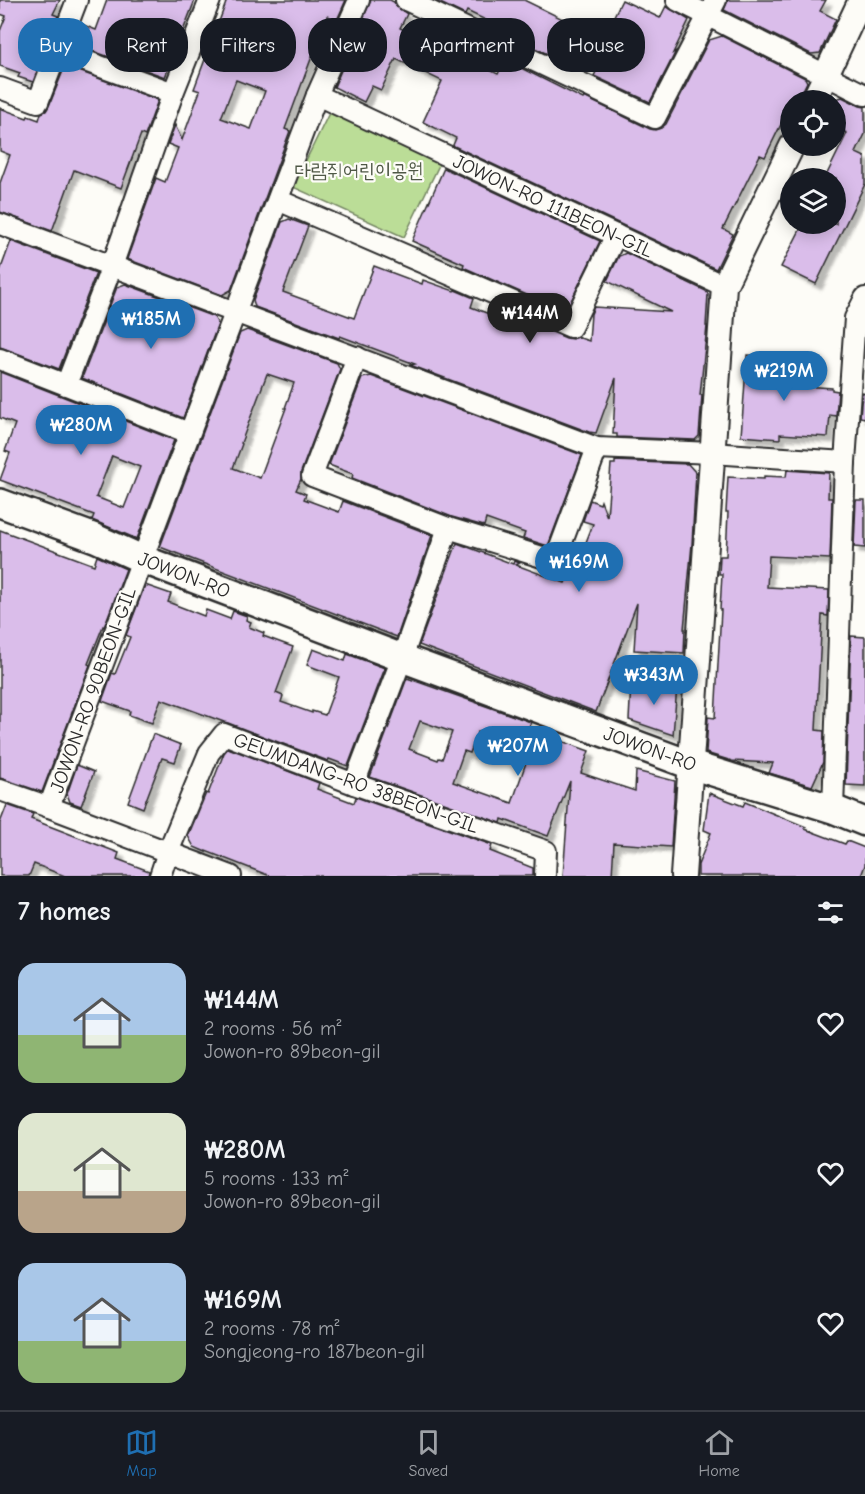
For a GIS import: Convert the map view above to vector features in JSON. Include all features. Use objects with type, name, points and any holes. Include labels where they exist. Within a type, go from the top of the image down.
[{"type":"main road","name":"JOWON-RO","points":[[0,503],[402,658],[691,765],[833,809],[865,822]]},
{"type":"street","points":[[70,18],[76,0]]},
{"type":"street","points":[[66,385],[112,266],[173,93],[210,0]]},
{"type":"street","name":"JOWON-RO 90BEON-GIL","points":[[0,790],[49,807],[317,95],[359,0]]},
{"type":"street","points":[[406,0],[655,118],[712,7]]},
{"type":"street","points":[[677,0],[712,7],[826,76],[865,95]]},
{"type":"street","points":[[819,90],[861,0]]},
{"type":"street","points":[[93,64],[173,93]]},
{"type":"street","points":[[0,88],[38,102],[50,72]]},
{"type":"street","name":"JOWON-RO 111BEON-GIL","points":[[317,95],[724,286]]},
{"type":"street","points":[[683,876],[724,286],[787,156]]},
{"type":"street","points":[[278,200],[571,327],[616,235]]},
{"type":"street","points":[[0,224],[597,448],[844,462]]},
{"type":"street","points":[[833,809],[844,462],[858,369],[855,318],[865,298]]},
{"type":"street","points":[[357,357],[312,476],[448,528],[555,561],[597,448]]},
{"type":"street","points":[[0,359],[189,433]]},
{"type":"street","points":[[354,784],[448,528]]},
{"type":"street","name":"GEUMDANG-RO 38BEON-GIL","points":[[160,876],[209,753],[224,734],[354,784],[546,851],[545,876]]},
{"type":"street","points":[[49,807],[231,876]]},
{"type":"green space","name":"다람쥐어린이공원","points":[[332,107],[440,163],[404,237],[293,187]]},
{"type":"building","points":[[0,0],[60,0],[53,14],[58,16],[57,18],[18,18],[18,72],[37,72],[33,82],[18,77],[20,73],[0,66],[0,31],[6,16],[0,14]]},
{"type":"building","points":[[107,0],[195,0],[188,18],[105,18],[105,55],[93,51],[93,29],[96,30]]},
{"type":"building","points":[[227,0],[346,0],[338,18],[327,16],[326,18],[308,18],[308,67],[285,129],[290,131],[231,290],[222,295],[127,259],[156,178],[165,182],[178,148],[168,144],[175,125],[182,140],[200,91],[194,89],[200,72],[296,72],[296,18],[220,18]],"holes":[[[236,80],[265,91],[251,129],[221,118]]]},
{"type":"building","points":[[371,0],[390,0],[407,14],[405,18],[399,18],[399,60],[396,59],[381,90],[372,86],[364,102],[334,87],[340,72],[387,72],[387,18],[363,18]]},
{"type":"building","points":[[434,0],[524,0],[561,18],[547,18],[547,54],[535,48],[535,18],[482,18],[467,11],[465,15]]},
{"type":"building","points":[[622,0],[660,18],[666,6],[689,20],[650,102],[594,76],[596,72],[645,72],[645,18],[613,18]]},
{"type":"building","points":[[728,0],[826,0],[820,11],[836,19],[820,53],[811,54],[724,10]]},
{"type":"building","points":[[722,36],[805,78],[807,82],[803,90],[780,90],[780,126],[765,157],[760,155],[723,229],[733,234],[716,269],[454,146],[456,138],[423,122],[442,81],[423,72],[494,72],[498,74],[499,72],[529,72],[583,99],[584,97],[655,130],[666,124],[709,40]]},
{"type":"building","points":[[63,72],[81,72],[158,100],[145,136],[141,134],[121,188],[74,170],[52,231],[0,212],[0,183],[10,155],[0,151],[0,108],[39,120],[41,113],[49,106]]},
{"type":"building","points":[[151,72],[167,72],[165,77]]},
{"type":"building","points":[[846,99],[865,107],[865,134],[856,153],[865,157],[865,184],[846,223],[846,168],[830,168],[836,156],[846,156]]},
{"type":"building","points":[[444,168],[600,241],[568,307],[561,310],[463,267],[464,264],[412,241]]},
{"type":"building","points":[[289,219],[308,226],[283,292],[354,318],[374,266],[422,284],[423,280],[455,290],[474,298],[471,307],[510,322],[513,315],[566,338],[577,337],[589,341],[591,314],[594,307],[671,312],[607,281],[619,256],[626,253],[706,291],[708,294],[707,326],[700,395],[702,395],[699,436],[695,440],[617,437],[617,434],[613,434],[616,378],[596,433],[589,432],[410,365],[415,364],[255,307],[253,300],[282,222]]},
{"type":"building","points":[[798,234],[840,234],[816,284],[781,267]]},
{"type":"building","points":[[11,241],[96,273],[59,369],[0,347],[0,271]]},
{"type":"building","points":[[125,284],[214,317],[218,324],[183,418],[82,378],[117,287]]},
{"type":"building","points":[[247,330],[337,363],[340,369],[296,490],[306,494],[304,499],[339,512],[343,501],[432,535],[397,637],[160,547],[240,333]],"holes":[[[267,374],[294,383],[260,478],[233,468]]]},
{"type":"building","points":[[747,355],[785,358],[784,374],[806,376],[805,386],[832,388],[838,391],[836,416],[830,415],[828,437],[780,434],[780,439],[741,436]]},
{"type":"building","points":[[0,372],[174,440],[137,539],[92,520],[94,515],[0,480],[10,453],[5,451],[15,424],[0,418]],"holes":[[[112,456],[140,467],[124,508],[96,497]]]},
{"type":"building","points":[[371,376],[582,455],[548,546],[523,538],[525,533],[486,519],[484,526],[452,517],[352,478],[353,474],[329,465],[362,378]]},
{"type":"building","points":[[862,392],[865,393],[865,418],[860,417]]},
{"type":"building","points":[[615,461],[688,464],[696,473],[684,653],[634,650],[637,603],[596,712],[419,645],[457,543],[513,564],[514,561],[520,563],[516,565],[565,583],[569,574],[573,576],[593,524],[583,521],[590,500],[600,504],[601,501],[607,517],[611,464],[615,464]]},
{"type":"building","points":[[787,470],[829,473],[828,498],[832,498],[830,559],[769,556],[767,587],[829,590],[828,616],[822,615],[816,730],[824,731],[823,762],[812,786],[769,773],[773,763],[732,761],[706,753],[708,717],[715,718],[722,574],[719,574],[720,556],[726,556],[728,477],[764,479],[764,476],[786,477]]},
{"type":"building","points":[[856,500],[865,500],[865,548],[854,547]]},
{"type":"building","points":[[0,530],[94,565],[97,556],[126,569],[88,664],[90,665],[42,792],[0,778]]},
{"type":"building","points":[[145,585],[171,594],[168,602],[204,616],[206,610],[230,619],[233,611],[247,616],[246,620],[251,622],[249,627],[264,633],[263,636],[293,647],[276,693],[283,696],[281,702],[312,713],[312,711],[325,715],[339,677],[307,665],[313,649],[345,661],[347,654],[385,668],[348,766],[329,759],[328,761],[161,699],[152,723],[129,715],[130,711],[102,701],[112,673],[115,674],[130,637],[126,635]]},
{"type":"building","points":[[851,636],[865,637],[865,786],[846,785]]},
{"type":"building","points":[[407,678],[531,722],[528,729],[589,751],[581,773],[635,791],[636,771],[675,781],[671,847],[614,843],[612,876],[563,876],[570,781],[548,836],[502,819],[501,823],[370,777]],"holes":[[[420,721],[452,732],[442,759],[438,760],[409,749]],[[478,732],[530,751],[512,803],[453,782],[464,751],[470,753]]]},
{"type":"building","points":[[631,683],[677,686],[673,735],[629,720]]},
{"type":"building","points":[[153,734],[181,745],[175,762],[162,758],[143,808],[128,802]]},
{"type":"building","points":[[228,748],[319,783],[317,789],[354,803],[356,797],[492,845],[490,851],[533,868],[533,876],[270,876],[194,847],[188,836]]},
{"type":"building","points":[[77,765],[94,772],[81,806],[70,802],[67,794]]},
{"type":"building","points":[[709,793],[743,806],[745,802],[806,827],[805,829],[845,844],[847,841],[865,848],[865,865],[861,876],[698,876],[698,865],[711,833],[704,830]]},
{"type":"building","points":[[7,805],[33,814],[31,819],[119,853],[117,859],[149,871],[148,876],[65,876],[34,864],[29,876],[0,876],[0,823]]}]
